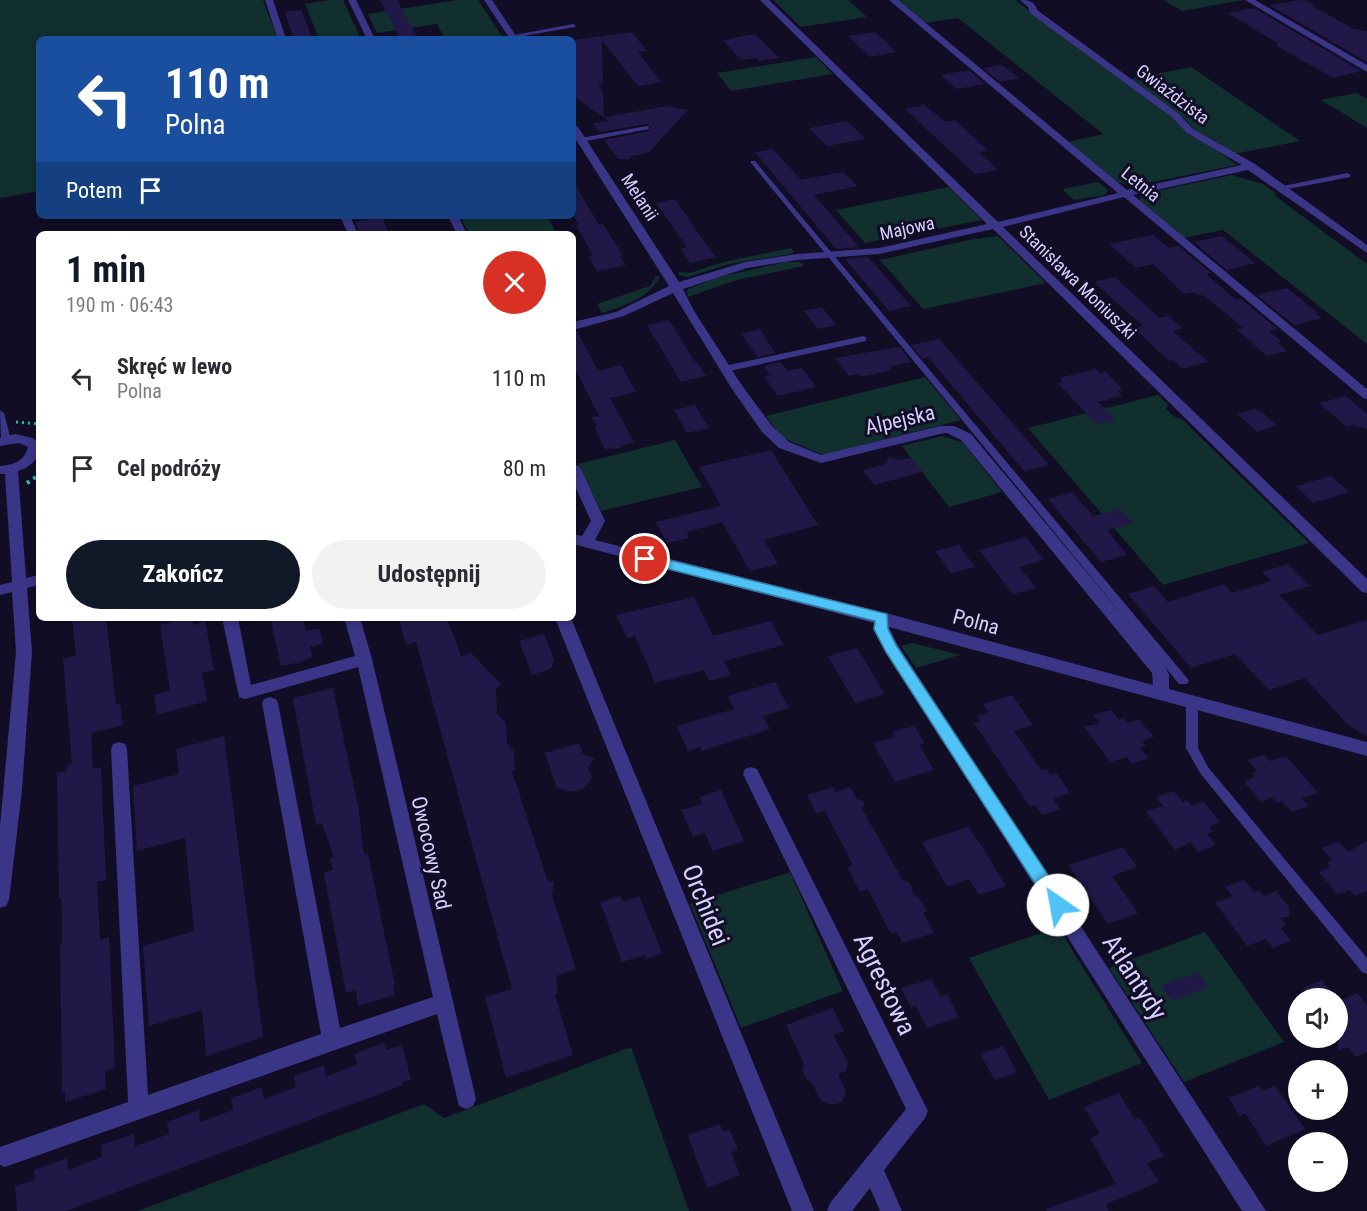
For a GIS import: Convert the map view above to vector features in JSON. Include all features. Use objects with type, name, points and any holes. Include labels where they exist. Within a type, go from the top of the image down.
[{"type":"street","points":[[268,0],[281,36]]},
{"type":"street","points":[[352,0],[370,36]]},
{"type":"street","points":[[488,0],[512,36]]},
{"type":"street","name":"Stanisława Moniuszki","points":[[764,0],[1367,588]]},
{"type":"street","name":"Letnia","points":[[893,0],[1367,395]]},
{"type":"street","name":"Gwiaździsta","points":[[1024,0],[1032,6],[1033,10],[1176,116],[1190,131],[1251,166],[1367,250]]},
{"type":"street","points":[[1249,0],[1367,69]]},
{"type":"street","name":"Melanii","points":[[576,132],[676,287]]},
{"type":"street","name":"Majowa","points":[[576,325],[620,314],[676,287],[745,265],[797,257],[879,251],[1251,166]]},
{"type":"street","name":"Alpejska","points":[[676,287],[725,369],[775,438],[783,445],[814,458],[833,458],[940,430],[949,429],[966,436],[1159,670],[1161,693]]},
{"type":"street","points":[[3,441],[25,439],[36,446]]},
{"type":"street","points":[[0,900],[13,790],[7,758],[24,652],[21,585],[5,470],[31,458],[36,449]]},
{"type":"street","points":[[576,473],[598,521],[595,530],[579,540]]},
{"type":"street","name":"Polna","points":[[579,540],[882,618],[1367,748]]},
{"type":"street","points":[[0,590],[36,581]]},
{"type":"street","name":"Atlantydy","points":[[882,618],[881,629],[891,648],[1255,1211]]},
{"type":"street","points":[[232,621],[245,693],[364,659]]},
{"type":"street","name":"Owocowy Sad","points":[[353,621],[364,659],[466,1099]]},
{"type":"street","name":"Orchidei","points":[[564,621],[803,1211]]},
{"type":"street","points":[[270,703],[332,1040]]},
{"type":"street","points":[[119,749],[139,1109]]},
{"type":"street","name":"Agrestowa","points":[[750,774],[918,1111],[872,1168]]},
{"type":"street","points":[[5,1156],[442,1003]]},
{"type":"street","points":[[838,1211],[872,1168],[891,1211]]},
{"type":"lane","points":[[518,36],[573,26]]},
{"type":"lane","points":[[581,140],[647,128]]},
{"type":"lane","points":[[753,162],[1183,681]]},
{"type":"lane","points":[[1283,188],[1347,175]]},
{"type":"lane","points":[[725,369],[863,339]]},
{"type":"lane","points":[[0,413],[3,441]]},
{"type":"lane","points":[[1192,702],[1192,748],[1195,757],[1367,968]]},
{"type":"path","points":[[12,422],[36,424]]},
{"type":"path","points":[[23,484],[36,477]]},
{"type":"green space","points":[[0,0],[263,0],[277,36],[36,36],[36,192],[0,198]]},
{"type":"green space","points":[[343,0],[360,36],[318,36],[305,4]]},
{"type":"green space","points":[[457,0],[478,0],[502,36],[443,36],[437,24],[377,33],[368,14]]},
{"type":"green space","points":[[773,0],[848,0],[867,17],[801,27]]},
{"type":"green space","points":[[896,0],[1015,0],[1179,122],[1189,135],[1207,143],[1237,165],[1132,186],[1117,182],[1068,142],[1103,134],[958,18],[925,23]]},
{"type":"green space","points":[[1164,0],[1244,0],[1182,11]]},
{"type":"green space","points":[[816,57],[833,74],[731,91],[717,73]]},
{"type":"green space","points":[[1191,67],[1300,141],[1234,154],[1214,140],[1196,132],[1185,119],[1130,79]]},
{"type":"green space","points":[[1356,93],[1367,99],[1367,128],[1321,100]]},
{"type":"green space","points":[[1232,175],[1263,184],[1277,194],[1274,195],[1367,264],[1367,344],[1223,230],[1184,238],[1139,201],[1142,194]]},
{"type":"green space","points":[[1098,182],[1108,190],[1105,195],[1074,200],[1062,189]]},
{"type":"green space","points":[[949,187],[982,220],[865,243],[836,210]]},
{"type":"green space","points":[[462,219],[549,219],[555,231],[468,231]]},
{"type":"green space","points":[[998,236],[1046,283],[923,309],[880,260],[974,239]]},
{"type":"green space","points":[[791,248],[794,251],[791,254],[729,264],[688,277],[679,275],[678,272],[690,273],[723,262]]},
{"type":"green space","points":[[786,262],[800,262],[804,266],[737,280],[688,297],[688,289],[719,277]]},
{"type":"green space","points":[[656,276],[660,277],[643,296],[602,313],[597,304],[650,286]]},
{"type":"green space","points":[[925,377],[961,420],[823,455],[781,437],[766,416]]},
{"type":"green space","points":[[1158,395],[1168,404],[1166,409],[1175,417],[1183,420],[1309,543],[1163,585],[1028,428]]},
{"type":"green space","points":[[942,436],[962,442],[1002,492],[949,507],[902,446]]},
{"type":"green space","points":[[675,440],[702,487],[601,511],[578,464]]},
{"type":"green space","points":[[913,643],[960,655],[916,668],[901,646]]},
{"type":"green space","points":[[790,872],[843,991],[741,1028],[690,904]]},
{"type":"green space","points":[[1058,927],[1142,1063],[1049,1100],[969,958]]},
{"type":"green space","points":[[1205,932],[1284,1042],[1184,1082],[1109,968]]},
{"type":"green space","points":[[631,1047],[689,1211],[138,1211],[424,1104],[444,1118]]},
{"type":"building","points":[[380,0],[397,0],[416,36],[398,36]]},
{"type":"building","points":[[1301,0],[1312,3],[1314,7],[1354,29],[1367,31],[1367,62],[1269,5]]},
{"type":"building","points":[[1254,8],[1361,71],[1333,78],[1275,45],[1279,44],[1228,13]]},
{"type":"building","points":[[301,10],[312,36],[293,36],[285,12]]},
{"type":"building","points":[[632,32],[647,51],[638,52],[661,82],[638,86],[602,40],[603,84],[598,84],[603,91],[600,92],[603,92],[604,117],[668,106],[688,110],[648,153],[631,156],[629,159],[618,159],[604,140],[649,131],[651,127],[647,124],[599,132],[593,123],[609,121],[576,98],[576,40]]},
{"type":"building","points":[[875,32],[897,52],[870,57],[848,36]]},
{"type":"building","points":[[755,34],[779,58],[759,61],[756,58],[741,60],[723,40]]},
{"type":"building","points":[[1002,65],[1019,78],[1000,82],[983,68]]},
{"type":"building","points":[[969,70],[985,84],[957,89],[941,75]]},
{"type":"building","points":[[924,105],[946,122],[955,120],[987,150],[979,152],[998,170],[975,174],[905,109]]},
{"type":"building","points":[[847,121],[866,139],[827,146],[809,128]]},
{"type":"building","points":[[773,149],[801,180],[843,172],[858,186],[814,195],[859,247],[836,249],[755,152]]},
{"type":"building","points":[[576,186],[599,225],[603,224],[626,265],[597,271],[588,256],[593,255],[576,225],[579,225],[575,219]]},
{"type":"building","points":[[675,199],[716,257],[690,263],[681,249],[687,247],[656,203]]},
{"type":"building","points":[[383,219],[388,231],[359,231],[355,222]]},
{"type":"building","points":[[1153,235],[1169,248],[1178,246],[1211,273],[1206,274],[1236,300],[1241,299],[1278,329],[1269,331],[1282,342],[1278,343],[1287,351],[1267,356],[1237,330],[1244,328],[1203,295],[1194,292],[1184,294],[1153,264],[1136,268],[1109,244]]},
{"type":"building","points":[[1222,236],[1255,263],[1227,270],[1194,242]]},
{"type":"building","points":[[868,257],[911,306],[889,311],[845,259]]},
{"type":"building","points":[[1115,277],[1159,318],[1168,316],[1182,328],[1173,331],[1208,362],[1182,369],[1173,360],[1169,361],[1134,328],[1143,326],[1094,282]]},
{"type":"building","points":[[1287,288],[1322,318],[1294,325],[1257,295]]},
{"type":"building","points":[[822,307],[836,325],[818,329],[804,311]]},
{"type":"building","points":[[669,320],[706,376],[681,382],[647,325]]},
{"type":"building","points":[[760,329],[775,353],[757,357],[742,334]]},
{"type":"building","points":[[576,331],[598,371],[621,365],[636,392],[610,398],[634,442],[622,445],[620,448],[605,449],[594,427],[597,427],[592,417],[599,416],[576,371]]},
{"type":"building","points":[[939,339],[1049,465],[1024,471],[928,357],[923,359],[911,345]]},
{"type":"building","points":[[900,347],[911,362],[889,367],[892,370],[861,377],[859,374],[849,376],[835,358]]},
{"type":"building","points":[[781,362],[787,371],[802,368],[816,387],[778,396],[764,376],[770,375],[764,366]]},
{"type":"building","points":[[1096,369],[1100,373],[1106,372],[1123,390],[1118,391],[1122,396],[1098,402],[1116,420],[1096,424],[1058,383],[1063,382],[1059,378]]},
{"type":"building","points":[[1346,396],[1367,414],[1367,429],[1352,425],[1347,427],[1319,403]]},
{"type":"building","points":[[695,405],[709,428],[687,433],[674,410]]},
{"type":"building","points":[[1255,409],[1277,425],[1257,432],[1237,414]]},
{"type":"building","points":[[771,450],[818,525],[764,540],[778,564],[750,571],[722,522],[687,532],[689,538],[667,543],[656,522],[721,506],[699,467]]},
{"type":"building","points":[[889,457],[900,460],[911,458],[922,472],[874,485],[863,470],[886,464]]},
{"type":"building","points":[[1331,476],[1349,492],[1313,503],[1296,486]]},
{"type":"building","points":[[1072,492],[1093,516],[1120,509],[1133,523],[1107,530],[1127,555],[1101,562],[1048,499]]},
{"type":"building","points":[[1026,537],[1044,560],[1019,567],[1036,588],[1013,594],[979,550]]},
{"type":"building","points":[[959,545],[975,567],[951,573],[935,551]]},
{"type":"building","points":[[1288,564],[1310,586],[1279,595],[1318,635],[1367,620],[1367,736],[1348,725],[1305,678],[1269,690],[1235,654],[1191,668],[1128,594],[1154,586],[1168,602],[1224,584],[1232,593],[1271,581],[1262,572]]},
{"type":"building","points":[[694,597],[713,636],[771,621],[784,645],[724,661],[731,675],[709,681],[704,670],[655,683],[635,636],[627,638],[616,615]]},
{"type":"building","points":[[72,621],[106,621],[116,705],[120,704],[123,725],[91,733],[93,769],[101,767],[106,880],[97,882],[100,940],[109,937],[115,1068],[105,1071],[106,1089],[65,1102],[65,1092],[62,1092],[60,945],[62,944],[62,924],[61,898],[59,899],[57,773],[67,771],[67,765],[72,763],[63,659],[76,656]]},
{"type":"building","points":[[175,621],[192,621],[193,625],[205,621],[214,670],[202,673],[207,701],[157,715],[154,695],[170,691],[160,625]]},
{"type":"building","points":[[271,621],[304,621],[306,631],[319,628],[323,644],[310,647],[313,657],[281,666]]},
{"type":"building","points":[[399,621],[448,621],[461,656],[471,653],[502,685],[496,688],[497,714],[506,723],[507,743],[514,751],[515,770],[512,771],[548,882],[554,881],[552,895],[576,969],[556,976],[558,994],[555,995],[573,1055],[506,1078],[485,997],[512,989],[416,642],[406,645]]},
{"type":"building","points":[[544,634],[554,659],[551,669],[532,675],[519,641]]},
{"type":"building","points":[[857,648],[885,694],[855,703],[828,656]]},
{"type":"building","points":[[775,682],[789,708],[763,716],[770,729],[702,751],[700,747],[688,751],[677,726],[734,709],[728,696]]},
{"type":"building","points":[[333,688],[359,811],[363,849],[365,855],[368,854],[395,985],[393,985],[395,995],[358,1006],[356,990],[346,993],[324,873],[333,870],[330,858],[334,857],[322,824],[316,825],[293,698]]},
{"type":"building","points":[[1012,695],[1033,725],[1014,731],[1041,770],[1046,769],[1050,775],[1056,773],[1070,793],[1053,799],[1060,809],[1042,815],[1035,805],[1030,807],[974,723],[981,721],[977,716],[989,712],[983,704]]},
{"type":"building","points":[[1111,710],[1119,720],[1124,718],[1128,723],[1139,719],[1154,737],[1142,741],[1146,746],[1140,748],[1149,758],[1132,764],[1127,757],[1110,762],[1084,727],[1100,723],[1094,715]]},
{"type":"building","points":[[914,726],[925,743],[919,745],[934,770],[895,782],[873,743],[896,737],[893,732]]},
{"type":"building","points":[[224,736],[263,1037],[206,1056],[202,1010],[149,1026],[143,946],[194,931],[185,838],[137,851],[133,786],[179,774],[176,749]]},
{"type":"building","points":[[579,743],[583,754],[594,759],[588,768],[592,778],[583,789],[572,792],[557,788],[545,753]]},
{"type":"building","points":[[1264,755],[1270,761],[1286,756],[1318,793],[1302,798],[1309,806],[1292,812],[1282,801],[1277,803],[1272,797],[1261,802],[1244,782],[1255,777],[1252,773],[1257,771],[1248,760]]},
{"type":"building","points":[[833,787],[835,792],[850,787],[857,799],[865,802],[862,809],[902,879],[911,884],[913,894],[918,897],[927,911],[923,913],[934,933],[902,943],[897,932],[891,934],[868,889],[860,892],[847,867],[853,865],[825,811],[816,813],[807,795]]},
{"type":"building","points":[[721,790],[744,841],[713,851],[705,833],[693,837],[681,810],[702,804],[700,797]]},
{"type":"building","points":[[1174,791],[1182,802],[1188,801],[1192,806],[1203,801],[1220,822],[1209,827],[1212,832],[1207,834],[1216,845],[1198,852],[1190,842],[1175,850],[1146,811],[1163,806],[1156,797]]},
{"type":"building","points":[[968,827],[1006,886],[979,895],[969,879],[947,887],[922,842]]},
{"type":"building","points":[[1367,841],[1367,891],[1355,896],[1350,890],[1338,895],[1319,872],[1330,867],[1327,863],[1332,860],[1322,848],[1339,842],[1348,852]]},
{"type":"building","points":[[1123,847],[1137,867],[1112,876],[1138,913],[1108,924],[1068,865]]},
{"type":"building","points":[[1244,880],[1254,893],[1259,890],[1264,896],[1276,891],[1289,907],[1289,916],[1281,918],[1286,925],[1281,928],[1291,941],[1273,948],[1266,939],[1247,946],[1215,902],[1233,897],[1225,887]]},
{"type":"building","points":[[621,896],[623,902],[639,896],[662,953],[646,959],[645,955],[622,962],[600,902]]},
{"type":"building","points":[[1198,972],[1208,987],[1172,1001],[1161,986]]},
{"type":"building","points":[[931,979],[941,997],[947,994],[959,1017],[927,1028],[916,1006],[911,1008],[901,988]]},
{"type":"building","points":[[1322,980],[1328,988],[1303,988]]},
{"type":"building","points":[[1357,993],[1367,1006],[1367,1052],[1356,1057],[1348,1047],[1348,997]]},
{"type":"building","points":[[833,1008],[844,1031],[833,1035],[848,1063],[846,1071],[838,1074],[846,1091],[842,1102],[832,1105],[821,1101],[812,1083],[806,1079],[802,1070],[804,1064],[786,1025]]},
{"type":"building","points":[[384,1043],[386,1050],[402,1045],[411,1080],[402,1083],[403,1085],[66,1211],[17,1211],[15,1186],[35,1180],[34,1170],[67,1158],[68,1170],[102,1157],[101,1145],[134,1134],[135,1146],[169,1134],[167,1122],[199,1110],[200,1122],[233,1110],[231,1098],[262,1087],[264,1099],[296,1087],[294,1076],[324,1065],[326,1077],[357,1064],[354,1054]]},
{"type":"building","points":[[1003,1046],[1017,1072],[995,1080],[980,1054]]},
{"type":"building","points":[[1259,1086],[1262,1091],[1275,1086],[1288,1105],[1288,1120],[1299,1120],[1305,1129],[1288,1132],[1288,1136],[1266,1146],[1245,1113],[1240,1116],[1229,1098]]},
{"type":"building","points":[[1119,1093],[1135,1120],[1140,1118],[1164,1156],[1147,1163],[1159,1182],[1106,1204],[1109,1211],[1047,1211],[1046,1209],[1116,1184],[1090,1138],[1100,1134],[1084,1107]]},
{"type":"building","points":[[720,1124],[723,1132],[730,1130],[738,1150],[731,1152],[740,1175],[707,1188],[688,1135]]},
{"type":"route","points":[[645,559],[882,618],[881,629],[891,648],[1058,905]]}]
